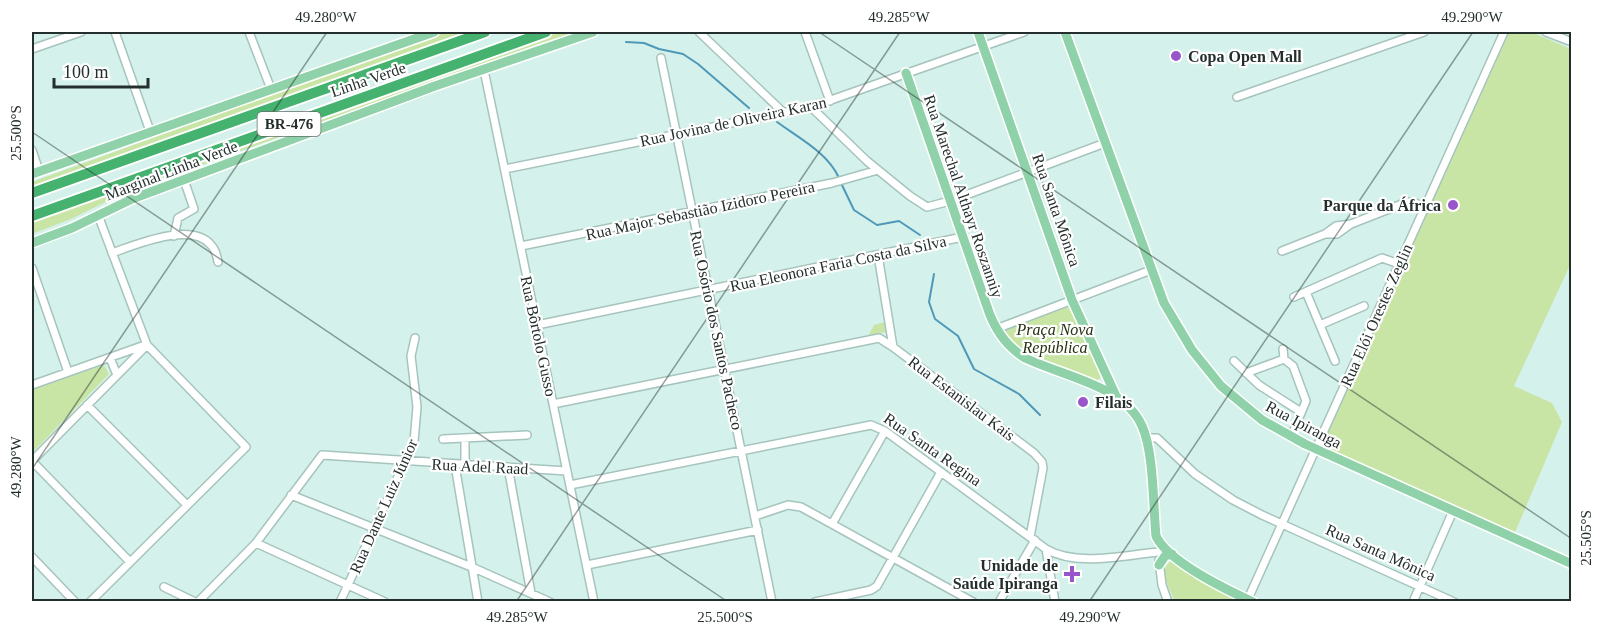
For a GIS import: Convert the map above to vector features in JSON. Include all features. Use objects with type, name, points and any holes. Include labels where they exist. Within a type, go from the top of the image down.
[{"type":"highway","name":"Linha Verde","points":[[32,193],[484,32]]},
{"type":"highway","name":"Linha Verde","points":[[32,216],[546,32]]},
{"type":"main road","points":[[35,173],[434,32]]},
{"type":"main road","name":"Marginal Linha Verde","points":[[32,243],[72,228],[124,202],[435,86],[593,32]]},
{"type":"main road","name":"Rua Santa Mônica","points":[[978,32],[1072,300],[1116,396]]},
{"type":"main road","name":"Rua Ipiranga","points":[[1065,32],[1151,270],[1170,316],[1209,373],[1248,410],[1291,437],[1572,564]]},
{"type":"main road","name":"Rua Marechal Althayr Roszanniy","points":[[906,74],[996,329],[1007,344],[1025,357],[1102,389],[1116,396],[1129,407],[1141,423],[1147,442],[1156,536]]},
{"type":"main road","points":[[1156,536],[1164,548],[1198,573],[1251,600]]},
{"type":"main road","points":[[1159,565],[1165,556],[1172,554]]},
{"type":"street","points":[[32,49],[81,32]]},
{"type":"street","points":[[115,32],[150,131]]},
{"type":"street","points":[[249,32],[271,89]]},
{"type":"street","points":[[699,32],[784,113]]},
{"type":"street","points":[[806,32],[830,101]]},
{"type":"street","name":"Rua Jovina de Oliveira Karan","points":[[505,169],[811,107],[1024,32]]},
{"type":"street","points":[[1237,97],[1424,32]]},
{"type":"street","name":"Rua Elói Orestes Zeglin","points":[[1251,600],[1282,524],[1504,32]]},
{"type":"street","points":[[1546,32],[1572,42]]},
{"type":"street","name":"Rua Osório dos Santos Pacheco","points":[[661,58],[772,602]]},
{"type":"street","name":"Rua Bôrtolo Gusso","points":[[484,70],[594,602]]},
{"type":"street","points":[[811,107],[878,170],[922,205],[931,207],[1105,143]]},
{"type":"street","points":[[32,150],[35,173]]},
{"type":"street","name":"Rua Major Sebastião Izidoro Pereira","points":[[521,246],[832,183],[878,170]]},
{"type":"street","points":[[174,236],[178,218],[194,209],[184,180]]},
{"type":"street","points":[[1282,251],[1325,234],[1337,234],[1351,225],[1410,201],[1425,207]]},
{"type":"street","points":[[90,602],[246,447],[147,345],[98,215]]},
{"type":"street","points":[[112,253],[157,238],[192,235],[203,238],[213,248],[218,262]]},
{"type":"street","name":"Rua Eleonora Faria Costa da Silva","points":[[537,325],[963,237]]},
{"type":"street","name":"Rua Estanislau Kais","points":[[878,255],[893,347],[1042,462],[1043,474],[1032,538]]},
{"type":"street","points":[[1294,297],[1382,258],[1399,264]]},
{"type":"street","points":[[32,268],[68,372]]},
{"type":"street","points":[[996,329],[1151,270]]},
{"type":"street","points":[[1306,292],[1335,361]]},
{"type":"street","points":[[1320,326],[1364,306]]},
{"type":"street","name":"Rua Dante Luiz Júnior","points":[[340,602],[406,462],[416,433],[416,392],[411,356],[415,338]]},
{"type":"street","points":[[553,404],[879,338],[893,347]]},
{"type":"street","points":[[32,385],[147,345]]},
{"type":"street","points":[[130,562],[32,461],[147,345]]},
{"type":"street","points":[[1283,349],[1284,358],[1293,366],[1306,402],[1291,437]]},
{"type":"street","points":[[110,358],[117,375]]},
{"type":"street","points":[[1246,373],[1284,358]]},
{"type":"street","points":[[1233,361],[1270,393],[1301,412]]},
{"type":"street","points":[[87,405],[188,505]]},
{"type":"street","name":"Rua Santa Regina","points":[[570,485],[871,425],[885,431],[1047,549],[1059,555],[1075,559],[1158,552]]},
{"type":"street","points":[[832,524],[885,431]]},
{"type":"street","points":[[443,439],[527,435]]},
{"type":"street","name":"Rua Santa Mônica","points":[[1147,442],[1152,437],[1158,440],[1190,470],[1217,490],[1282,524],[1454,602]]},
{"type":"street","points":[[465,438],[465,465]]},
{"type":"street","name":"Rua Adel Raad","points":[[291,495],[322,455],[567,471]]},
{"type":"street","points":[[455,465],[478,602]]},
{"type":"street","points":[[508,467],[531,593]]},
{"type":"street","points":[[815,602],[874,589],[880,583],[941,472]]},
{"type":"street","points":[[164,587],[196,602],[256,543],[291,495],[474,568],[550,602]]},
{"type":"street","points":[[755,516],[780,506],[794,505],[808,510],[973,602]]},
{"type":"street","points":[[1413,602],[1453,511]]},
{"type":"street","points":[[586,565],[758,530]]},
{"type":"street","name":"Rua Marechal Althayr Roszanniy","points":[[1156,536],[1162,585],[1168,602]]},
{"type":"street","points":[[999,602],[1032,538]]},
{"type":"street","points":[[256,543],[385,602]]},
{"type":"street","points":[[1047,549],[1055,602]]},
{"type":"street","points":[[32,557],[75,602]]},
{"type":"green space","points":[[443,32],[465,32],[32,188],[32,182]]},
{"type":"green space","points":[[558,32],[581,32],[541,43],[124,193],[71,219],[32,234],[32,220]]},
{"type":"green space","points":[[1508,32],[1531,32],[1571,49],[1571,263],[1514,386],[1552,403],[1562,422],[1514,535],[1321,447]]},
{"type":"green space","name":"Praça Nova República","points":[[1070,306],[1101,376],[1097,382],[1046,364],[1021,351],[1005,335],[1005,331],[1010,327]]},
{"type":"green space","points":[[885,322],[886,332],[868,336],[874,325]]},
{"type":"green space","points":[[104,365],[109,374],[32,453],[32,390]]},
{"type":"green space","points":[[1172,561],[1242,601],[1175,601],[1165,574],[1165,568]]},
{"type":"waterway","points":[[626,42],[644,43],[683,54],[749,108]]},
{"type":"waterway","points":[[777,122],[828,161],[839,178]]},
{"type":"waterway","points":[[841,183],[854,210],[877,225],[899,221],[920,235]]},
{"type":"waterway","points":[[934,274],[929,302],[935,319],[958,336],[974,369],[1019,394],[1040,415]]},
{"type":"place","name":"Copa Open Mall","points":[[1176,56]]},
{"type":"place","name":"Parque da África","points":[[1453,205]]},
{"type":"place","name":"Filais","points":[[1083,402]]},
{"type":"place","name":"Unidade de Saúde Ipiranga","points":[[1072,574]]}]
